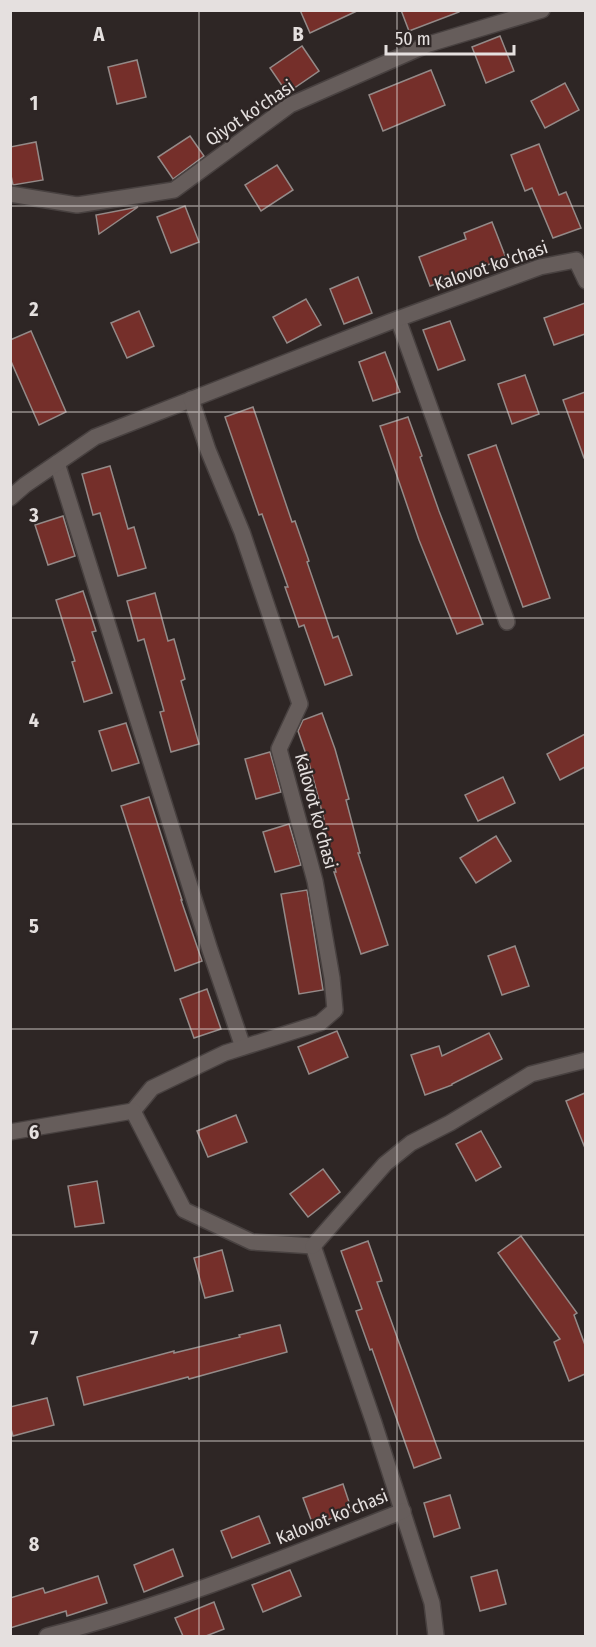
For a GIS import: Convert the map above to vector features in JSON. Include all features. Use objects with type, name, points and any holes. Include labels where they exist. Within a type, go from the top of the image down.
[{"type":"street","name":"Qiyot ko'chasi","points":[[10,194],[77,206],[174,190],[290,105],[429,44],[542,10]]},
{"type":"street","name":"Kalovot ko'chasi","points":[[12,495],[95,437],[398,319],[540,267],[576,260],[585,281]]},
{"type":"street","points":[[398,319],[507,622]]},
{"type":"street","name":"Kalovot ko'chasi","points":[[133,1111],[152,1088],[225,1053],[320,1023],[335,1010],[332,978],[315,881],[279,749],[300,704],[242,532],[208,450],[191,399]]},
{"type":"street","points":[[57,463],[210,951],[243,1047]]},
{"type":"street","points":[[10,1132],[133,1111],[184,1210],[252,1242],[313,1246],[385,1164],[411,1143],[450,1123],[531,1074],[585,1060]]},
{"type":"street","name":"Kalovot ko'chasi","points":[[47,1636],[99,1623],[232,1579],[403,1511],[313,1246]]},
{"type":"street","points":[[403,1511],[432,1603],[436,1636]]},
{"type":"building","points":[[300,10],[359,10],[310,33]]},
{"type":"building","points":[[401,10],[459,10],[459,12],[409,31]]},
{"type":"building","points":[[500,36],[514,71],[486,83],[472,47]]},
{"type":"building","points":[[302,46],[319,71],[287,93],[270,68]]},
{"type":"building","points":[[137,60],[146,97],[117,104],[108,67]]},
{"type":"building","points":[[431,70],[445,105],[383,131],[369,95]]},
{"type":"building","points":[[565,83],[579,110],[545,128],[531,101]]},
{"type":"building","points":[[190,136],[204,156],[173,179],[158,157]]},
{"type":"building","points":[[36,142],[43,180],[13,185],[10,171],[10,147]]},
{"type":"building","points":[[539,144],[559,195],[566,192],[581,228],[553,238],[532,188],[525,191],[511,155]]},
{"type":"building","points":[[277,165],[293,190],[261,211],[245,185]]},
{"type":"building","points":[[185,206],[199,242],[171,253],[157,217]]},
{"type":"building","points":[[138,207],[99,234],[96,215]]},
{"type":"building","points":[[492,222],[506,258],[430,286],[419,257],[466,239],[464,233]]},
{"type":"building","points":[[358,277],[372,313],[344,324],[330,289]]},
{"type":"building","points":[[306,299],[321,325],[287,343],[273,317]]},
{"type":"building","points":[[585,303],[585,334],[554,345],[544,318]]},
{"type":"building","points":[[139,311],[154,346],[127,358],[111,323]]},
{"type":"building","points":[[450,321],[465,360],[438,370],[423,330]]},
{"type":"building","points":[[31,331],[66,412],[39,425],[10,359],[10,340]]},
{"type":"building","points":[[385,352],[400,392],[373,401],[359,362]]},
{"type":"building","points":[[525,375],[539,414],[512,424],[498,384]]},
{"type":"building","points":[[585,392],[585,458],[584,458],[563,400]]},
{"type":"building","points":[[253,407],[292,522],[295,521],[309,561],[307,562],[333,638],[338,636],[352,675],[325,685],[304,625],[299,627],[285,587],[288,587],[262,514],[259,515],[225,417]]},
{"type":"building","points":[[408,417],[439,511],[483,624],[457,634],[419,540],[380,426]]},
{"type":"building","points":[[496,445],[550,598],[523,607],[468,455]]},
{"type":"building","points":[[110,466],[128,529],[134,527],[146,568],[118,576],[100,513],[93,515],[82,474]]},
{"type":"building","points":[[63,516],[75,556],[48,565],[35,525]]},
{"type":"building","points":[[83,591],[96,631],[92,632],[112,693],[84,702],[72,662],[75,661],[56,600]]},
{"type":"building","points":[[155,593],[168,641],[174,639],[185,679],[181,681],[199,744],[171,752],[160,712],[164,711],[144,639],[138,641],[127,601]]},
{"type":"building","points":[[322,713],[349,799],[346,800],[360,853],[358,853],[388,945],[361,954],[334,872],[336,872],[322,820],[324,819],[298,731],[303,720]]},
{"type":"building","points":[[126,723],[139,763],[112,771],[99,731]]},
{"type":"building","points":[[585,734],[585,767],[560,780],[547,754]]},
{"type":"building","points":[[270,752],[281,792],[256,799],[245,759]]},
{"type":"building","points":[[503,777],[515,803],[478,821],[465,795]]},
{"type":"building","points":[[149,797],[202,961],[175,971],[121,806]]},
{"type":"building","points":[[289,824],[301,865],[275,872],[263,832]]},
{"type":"building","points":[[496,836],[511,861],[476,883],[460,858]]},
{"type":"building","points":[[307,890],[323,990],[299,994],[281,894]]},
{"type":"building","points":[[515,946],[529,986],[502,995],[488,956]]},
{"type":"building","points":[[207,989],[221,1029],[194,1038],[180,999]]},
{"type":"building","points":[[337,1031],[348,1057],[309,1074],[298,1047]]},
{"type":"building","points":[[489,1033],[502,1059],[452,1085],[425,1095],[411,1055],[439,1046],[442,1056]]},
{"type":"building","points":[[585,1093],[585,1148],[566,1101]]},
{"type":"building","points":[[236,1115],[247,1142],[208,1157],[197,1131]]},
{"type":"building","points":[[481,1131],[501,1167],[476,1181],[456,1144]]},
{"type":"building","points":[[323,1169],[340,1192],[308,1217],[290,1194]]},
{"type":"building","points":[[97,1181],[104,1223],[75,1227],[68,1186]]},
{"type":"building","points":[[521,1236],[577,1313],[574,1315],[585,1345],[585,1374],[569,1381],[554,1342],[560,1339],[498,1253]]},
{"type":"building","points":[[368,1241],[382,1281],[377,1282],[441,1458],[414,1468],[372,1349],[370,1350],[356,1311],[362,1309],[341,1251]]},
{"type":"building","points":[[222,1250],[233,1291],[205,1298],[194,1258]]},
{"type":"building","points":[[280,1325],[287,1352],[84,1405],[77,1377]]},
{"type":"building","points":[[47,1398],[54,1425],[13,1436],[10,1425],[10,1407]]},
{"type":"building","points":[[343,1484],[352,1511],[313,1525],[303,1498]]},
{"type":"building","points":[[450,1495],[460,1528],[434,1537],[424,1503]]},
{"type":"building","points":[[259,1516],[270,1543],[232,1558],[221,1531]]},
{"type":"building","points":[[173,1549],[183,1576],[144,1592],[134,1565]]},
{"type":"building","points":[[290,1570],[301,1596],[263,1612],[252,1585]]},
{"type":"building","points":[[497,1570],[506,1604],[480,1611],[471,1577]]},
{"type":"building","points":[[98,1576],[107,1603],[67,1616],[66,1611],[10,1628],[10,1598],[43,1588],[45,1593]]},
{"type":"building","points":[[214,1602],[224,1629],[206,1636],[183,1636],[175,1618]]}]
